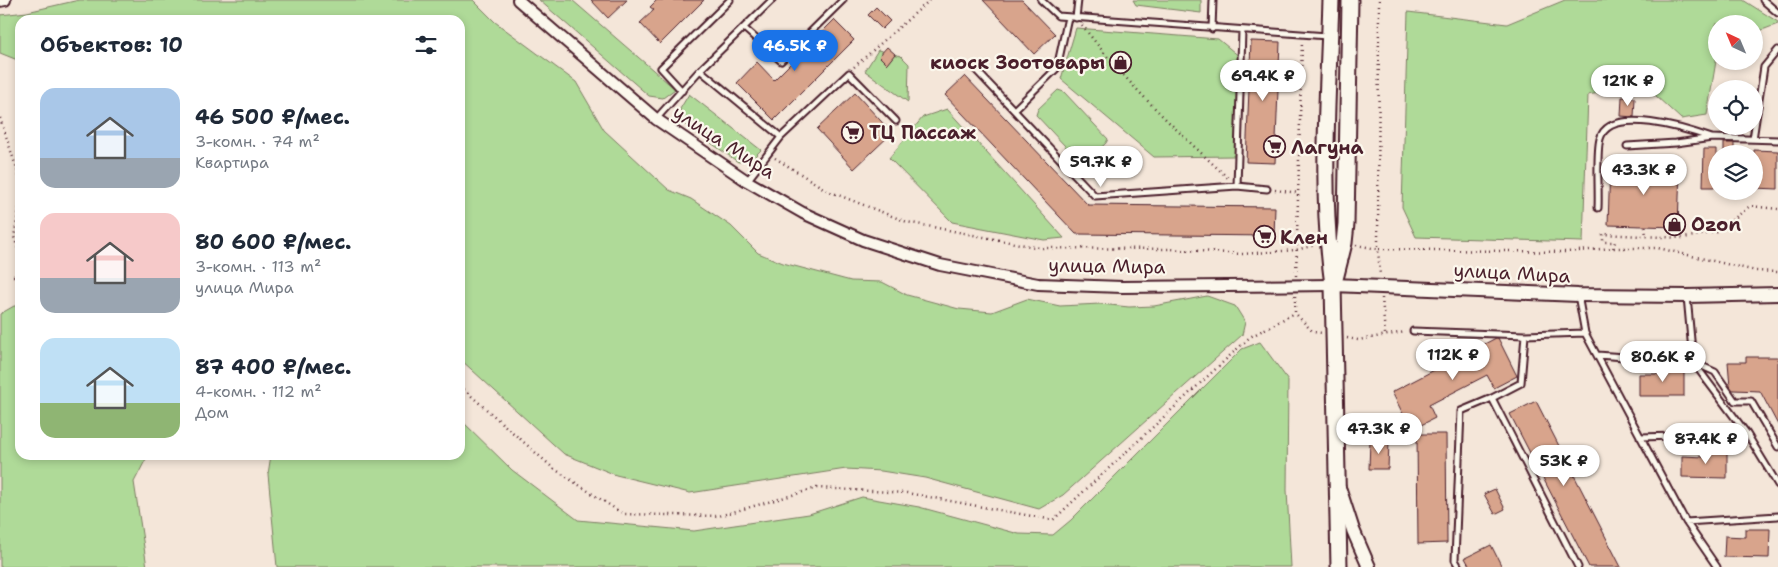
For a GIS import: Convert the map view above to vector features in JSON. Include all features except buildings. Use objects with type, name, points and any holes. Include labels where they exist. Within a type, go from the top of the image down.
[{"type":"main road","points":[[1331,0],[1327,242],[1333,285],[1339,563]]},
{"type":"main road","points":[[1333,285],[1344,243],[1350,0]]},
{"type":"main road","points":[[1330,36],[1350,36]]},
{"type":"street","points":[[0,1],[5,0]]},
{"type":"street","name":"улица Мира","points":[[518,0],[656,119],[747,181],[803,213],[863,240],[940,265],[1038,284],[1122,287],[1333,285],[1578,295],[1687,296],[1778,294]]},
{"type":"street","points":[[1336,477],[1361,550],[1369,567]]},
{"type":"street","points":[[1339,563],[1343,547],[1349,543],[1361,550]]},
{"type":"lane","points":[[682,91],[661,68],[730,0]]},
{"type":"lane","points":[[656,119],[700,70],[772,0]]},
{"type":"lane","points":[[744,28],[781,61],[843,0]]},
{"type":"lane","points":[[1042,0],[1058,16],[1212,29],[1330,36]]},
{"type":"lane","points":[[1076,18],[1078,0]]},
{"type":"lane","points":[[1212,29],[1213,0]]},
{"type":"lane","points":[[1762,0],[1778,13]]},
{"type":"lane","points":[[1014,110],[1057,68],[1068,17]]},
{"type":"lane","points":[[1237,186],[1242,31]]},
{"type":"lane","points":[[1753,139],[1764,67],[1778,50]]},
{"type":"lane","points":[[974,68],[1095,196],[1237,186],[1267,189]]},
{"type":"lane","points":[[700,70],[781,137]]},
{"type":"lane","points":[[747,181],[781,137],[849,73],[896,121]]},
{"type":"lane","points":[[1598,208],[1600,139],[1606,127],[1614,123],[1660,124],[1712,138]]},
{"type":"lane","points":[[1627,146],[1676,143],[1712,138],[1778,140]]},
{"type":"lane","points":[[1578,295],[1585,333],[1686,522],[1717,567]]},
{"type":"lane","points":[[1687,296],[1693,362],[1747,434],[1778,485]]},
{"type":"lane","points":[[1414,332],[1525,335],[1585,333]]},
{"type":"lane","points":[[1459,567],[1455,560],[1461,412],[1521,383],[1525,335]]},
{"type":"lane","points":[[1597,355],[1693,362],[1715,372],[1735,401],[1751,401],[1778,447]]},
{"type":"lane","points":[[1492,398],[1578,567]]},
{"type":"lane","points":[[1640,436],[1747,434]]},
{"type":"lane","points":[[1686,522],[1778,516]]},
{"type":"path","points":[[849,73],[930,0]]},
{"type":"path","points":[[1379,0],[1378,249],[1385,334]]},
{"type":"path","points":[[1076,18],[1100,49],[1165,119],[1237,186]]},
{"type":"path","points":[[0,118],[15,164]]},
{"type":"path","points":[[768,154],[828,190],[907,222],[1040,248],[1171,249],[1242,254],[1296,250],[1327,242]]},
{"type":"path","points":[[1267,189],[1298,193]]},
{"type":"path","points":[[1613,248],[1615,242],[1603,242],[1604,234],[1683,238],[1717,232],[1750,206],[1778,209]]},
{"type":"path","points":[[1645,227],[1646,236]]},
{"type":"path","points":[[1344,243],[1378,249],[1566,252],[1613,248],[1658,248],[1756,271],[1778,272]]},
{"type":"path","points":[[465,390],[553,468],[623,514],[719,516],[817,488],[907,494],[1052,520],[1250,337],[1295,313]]},
{"type":"green space","points":[[79,0],[473,0],[495,22],[576,82],[604,130],[669,190],[691,199],[731,226],[758,253],[783,263],[851,281],[882,282],[907,295],[959,309],[992,312],[1027,299],[1060,306],[1100,304],[1129,307],[1154,306],[1207,296],[1235,306],[1245,322],[1242,335],[1063,495],[1039,509],[925,478],[881,471],[846,469],[690,493],[616,475],[564,454],[465,364],[465,15],[15,15],[15,59],[0,53],[0,15],[27,12]]},
{"type":"green space","points":[[539,0],[572,0],[675,89],[663,98],[649,96]]},
{"type":"green space","points":[[1133,0],[1201,0],[1201,13],[1136,5]]},
{"type":"green space","points":[[1565,0],[1743,0],[1778,22],[1778,24],[1763,30],[1763,15],[1708,15],[1708,70],[1714,70],[1713,80],[1708,80],[1707,115],[1681,119],[1644,85],[1588,95],[1583,242],[1416,237],[1402,207],[1408,12],[1507,24]]},
{"type":"green space","points":[[1076,28],[1218,39],[1240,57],[1235,156],[1154,157],[1061,79]]},
{"type":"green space","points":[[878,50],[901,56],[909,64],[908,102],[865,71]]},
{"type":"green space","points":[[1058,90],[1064,92],[1108,139],[1085,163],[1079,161],[1036,115],[1038,109]]},
{"type":"green space","points":[[689,94],[761,150],[750,161],[738,162],[684,124],[680,109]]},
{"type":"green space","points":[[947,109],[1064,238],[1044,240],[952,222],[889,158],[923,117]]},
{"type":"green space","points":[[15,306],[15,460],[145,460],[134,482],[147,567],[0,567],[0,314]]},
{"type":"green space","points":[[1260,342],[1288,380],[1287,490],[1291,567],[277,567],[268,474],[270,460],[465,460],[465,424],[512,470],[578,520],[694,531],[809,514],[862,497],[919,507],[1019,534],[1053,535],[1071,520],[1242,349]]},
{"type":"place","name":"киоск Зоотовары","points":[[1121,62]]},
{"type":"place","name":"ТЦ Пассаж","points":[[853,132]]},
{"type":"place","name":"Лагуна","points":[[1275,147]]},
{"type":"place","name":"Ozon","points":[[1675,224]]},
{"type":"place","name":"Клен","points":[[1264,237]]}]
